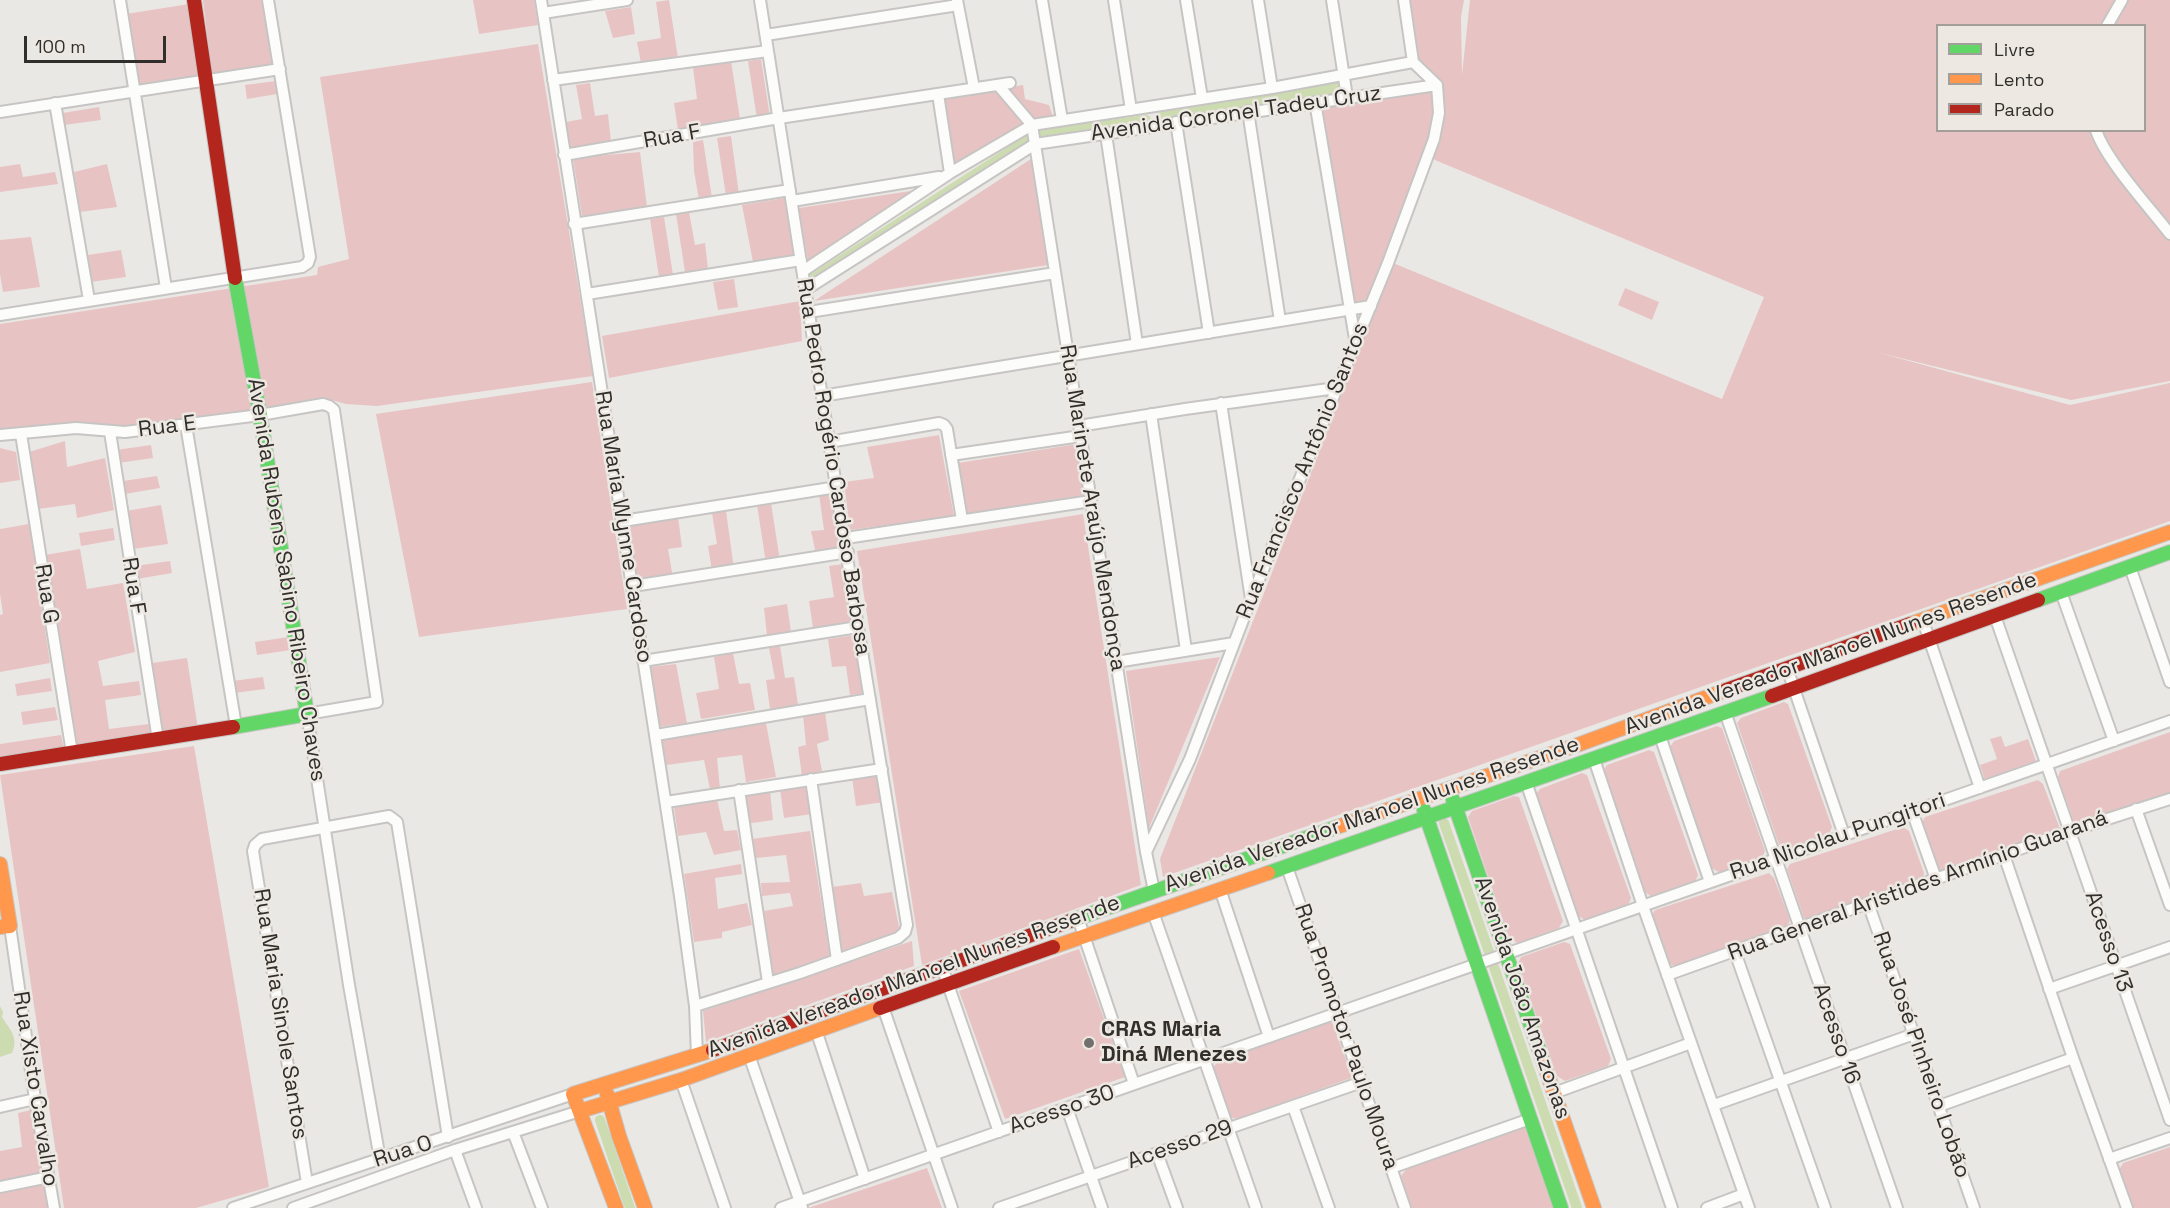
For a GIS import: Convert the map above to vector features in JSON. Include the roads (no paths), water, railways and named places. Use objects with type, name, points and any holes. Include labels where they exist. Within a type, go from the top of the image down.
[{"type":"street","points":[[120,0],[166,288]]},
{"type":"street","name":"Avenida Rubens Sabino Ribeiro Chaves","points":[[194,0],[235,276],[260,415],[349,985],[380,1159]]},
{"type":"street","points":[[0,314],[302,267],[308,263],[310,257],[268,0]]},
{"type":"street","name":"Rua Maria Wynne Cardoso","points":[[541,0],[574,224],[587,294],[666,802],[695,1006],[697,1056]]},
{"type":"street","points":[[543,12],[627,0]]},
{"type":"street","name":"Rua Pedro Rogério Cardoso Barbosa","points":[[760,0],[907,925],[905,932],[898,938],[837,960]]},
{"type":"street","points":[[1042,0],[1062,120]]},
{"type":"street","points":[[1114,0],[1131,110]]},
{"type":"street","points":[[1186,0],[1202,98]]},
{"type":"street","points":[[1258,0],[1272,88]]},
{"type":"street","points":[[1332,0],[1347,97]]},
{"type":"street","points":[[1404,0],[1413,62],[1437,85]]},
{"type":"street","points":[[2108,24],[2122,0]]},
{"type":"street","points":[[766,36],[958,3],[974,88]]},
{"type":"street","points":[[553,80],[768,51]]},
{"type":"street","name":"Avenida Coronel Tadeu Cruz","points":[[1032,124],[1272,88],[1413,62]]},
{"type":"street","points":[[0,112],[280,69]]},
{"type":"street","points":[[779,118],[1010,83]]},
{"type":"street","points":[[587,294],[802,266],[947,174],[1032,124],[998,85]]},
{"type":"street","name":"Avenida Coronel Tadeu Cruz","points":[[1035,144],[1437,85]]},
{"type":"street","name":"Rua Francisco Antônio Santos","points":[[1146,852],[1190,759],[1251,599],[1355,340],[1371,306],[1434,139],[1439,113],[1437,85]]},
{"type":"street","points":[[938,94],[947,174]]},
{"type":"street","points":[[1315,102],[1355,340]]},
{"type":"street","points":[[56,103],[89,300]]},
{"type":"street","points":[[1150,106],[1154,126]]},
{"type":"street","points":[[1248,111],[1280,321]]},
{"type":"street","name":"Rua F","points":[[564,155],[779,118]]},
{"type":"street","points":[[1176,122],[1209,333]]},
{"type":"street","name":"Rua Marinete Araújo Mendonça","points":[[1032,124],[1154,891]]},
{"type":"street","points":[[2097,132],[2115,163],[2170,234]]},
{"type":"street","points":[[1106,134],[1137,344]]},
{"type":"street","points":[[805,290],[1035,144]]},
{"type":"street","points":[[574,224],[947,174]]},
{"type":"street","points":[[809,312],[1055,273]]},
{"type":"street","points":[[822,396],[1371,306]]},
{"type":"street","points":[[951,455],[1080,431],[1151,414],[1336,388]]},
{"type":"street","points":[[1221,403],[1251,599]]},
{"type":"street","name":"Rua E","points":[[0,435],[76,428],[110,432],[186,425],[323,404],[332,408],[377,702],[307,714]]},
{"type":"street","points":[[1151,414],[1186,650]]},
{"type":"street","points":[[829,442],[941,424],[947,429],[962,519]]},
{"type":"street","points":[[186,425],[236,726]]},
{"type":"street","name":"Rua F","points":[[110,432],[158,740]]},
{"type":"street","name":"Rua G","points":[[21,434],[72,753]]},
{"type":"street","points":[[623,521],[837,486]]},
{"type":"street","points":[[846,538],[1091,501]]},
{"type":"street","name":"Avenida Vereador Manoel Nunes Resende","points":[[573,1094],[697,1056],[1078,918],[1580,744],[1786,668],[2170,532]]},
{"type":"street","points":[[633,586],[848,552]]},
{"type":"street","name":"Avenida Vereador Manoel Nunes Resende","points":[[582,1115],[610,1107],[626,1097],[681,1080],[948,983],[1660,736],[2170,552]]},
{"type":"street","points":[[2130,567],[2170,682]]},
{"type":"street","points":[[2061,592],[2115,741]]},
{"type":"street","name":"Acesso 13","points":[[1995,616],[2170,1120]]},
{"type":"street","points":[[1923,621],[1980,788]]},
{"type":"street","points":[[643,661],[858,627]]},
{"type":"street","points":[[1116,662],[1234,643]]},
{"type":"street","points":[[1786,668],[1844,835]]},
{"type":"street","points":[[656,735],[870,699]]},
{"type":"street","name":"Acesso 16","points":[[1725,712],[1897,1208]]},
{"type":"street","points":[[0,764],[307,714]]},
{"type":"street","name":"Rua Nicolau Pungitori","points":[[1478,964],[2170,721]]},
{"type":"street","points":[[1660,736],[1710,882]]},
{"type":"street","points":[[1594,759],[1749,1208]]},
{"type":"street","points":[[666,802],[882,769]]},
{"type":"street","points":[[695,1006],[837,960],[811,779]]},
{"type":"street","points":[[1526,782],[1672,1208]]},
{"type":"street","name":"Avenida João Amazonas","points":[[1449,788],[1594,1208]]},
{"type":"street","points":[[739,790],[768,982]]},
{"type":"street","name":"Avenida João Amazonas","points":[[1420,798],[1561,1208]]},
{"type":"street","name":"Rua General Aristides Armínio Guaraná","points":[[1667,975],[2070,831],[2170,799]]},
{"type":"street","points":[[2136,809],[2170,905]]},
{"type":"street","points":[[1912,812],[1936,879]]},
{"type":"street","points":[[326,827],[389,816],[396,819],[448,1137]]},
{"type":"street","name":"Rua Maria Sinole Santos","points":[[307,1183],[253,851],[255,845],[262,839],[326,827]]},
{"type":"street","points":[[2004,855],[2127,1208]]},
{"type":"street","name":"Rua Xisto Carvalho","points":[[0,864],[5,927],[54,1208]]},
{"type":"street","name":"Rua Promotor Paulo Moura","points":[[1287,867],[1405,1208]]},
{"type":"street","points":[[1220,889],[1269,1037]]},
{"type":"street","points":[[1154,891],[1204,1060],[1256,1208]]},
{"type":"street","name":"Rua José Pinheiro Lobão","points":[[1868,903],[1974,1208]]},
{"type":"street","points":[[1078,918],[1134,1084]]},
{"type":"street","points":[[2049,989],[2170,947]]},
{"type":"street","points":[[1735,952],[1825,1208]]},
{"type":"street","name":"Acesso 30","points":[[781,1208],[801,1205],[865,1179],[1478,964]]},
{"type":"street","points":[[942,967],[999,1132]]},
{"type":"street","points":[[882,1007],[952,1208]]},
{"type":"street","points":[[816,1030],[865,1179]]},
{"type":"street","points":[[1714,1105],[1914,1034]]},
{"type":"street","points":[[1554,1093],[1692,1043]]},
{"type":"street","points":[[749,1055],[801,1205]]},
{"type":"street","points":[[1939,1106],[2073,1058]]},
{"type":"street","points":[[622,1080],[621,1089],[626,1097]]},
{"type":"street","points":[[681,1080],[725,1208]]},
{"type":"street","name":"Acesso 29","points":[[999,1208],[1026,1204],[1091,1176],[1362,1082]]},
{"type":"street","points":[[604,1085],[645,1208]]},
{"type":"street","points":[[573,1094],[616,1208]]},
{"type":"street","name":"Rua O","points":[[233,1208],[573,1094]]},
{"type":"street","points":[[0,1107],[35,1099]]},
{"type":"street","points":[[1293,1106],[1329,1208]]},
{"type":"street","points":[[1067,1108],[1102,1208]]},
{"type":"street","name":"Rua O","points":[[293,1208],[455,1150],[513,1132],[582,1115]]},
{"type":"street","points":[[1391,1168],[1530,1119]]},
{"type":"street","points":[[513,1132],[542,1208]]},
{"type":"street","points":[[2109,1159],[2170,1138]]},
{"type":"street","points":[[455,1150],[476,1208]]},
{"type":"street","points":[[1157,1153],[1177,1208]]},
{"type":"street","points":[[0,1187],[49,1177]]},
{"type":"street","points":[[1707,1208],[1744,1194]]},
{"type":"waterway","points":[[1162,117],[1342,87]]},
{"type":"waterway","points":[[1042,134],[1146,120]]},
{"type":"waterway","points":[[809,281],[1028,140]]},
{"type":"waterway","points":[[1444,823],[1489,952]]},
{"type":"waterway","points":[[1494,967],[1577,1208]]},
{"type":"waterway","points":[[600,1120],[630,1208]]},
{"type":"place","name":"CRAS Maria Diná Menezes","points":[[1089,1043]]}]
